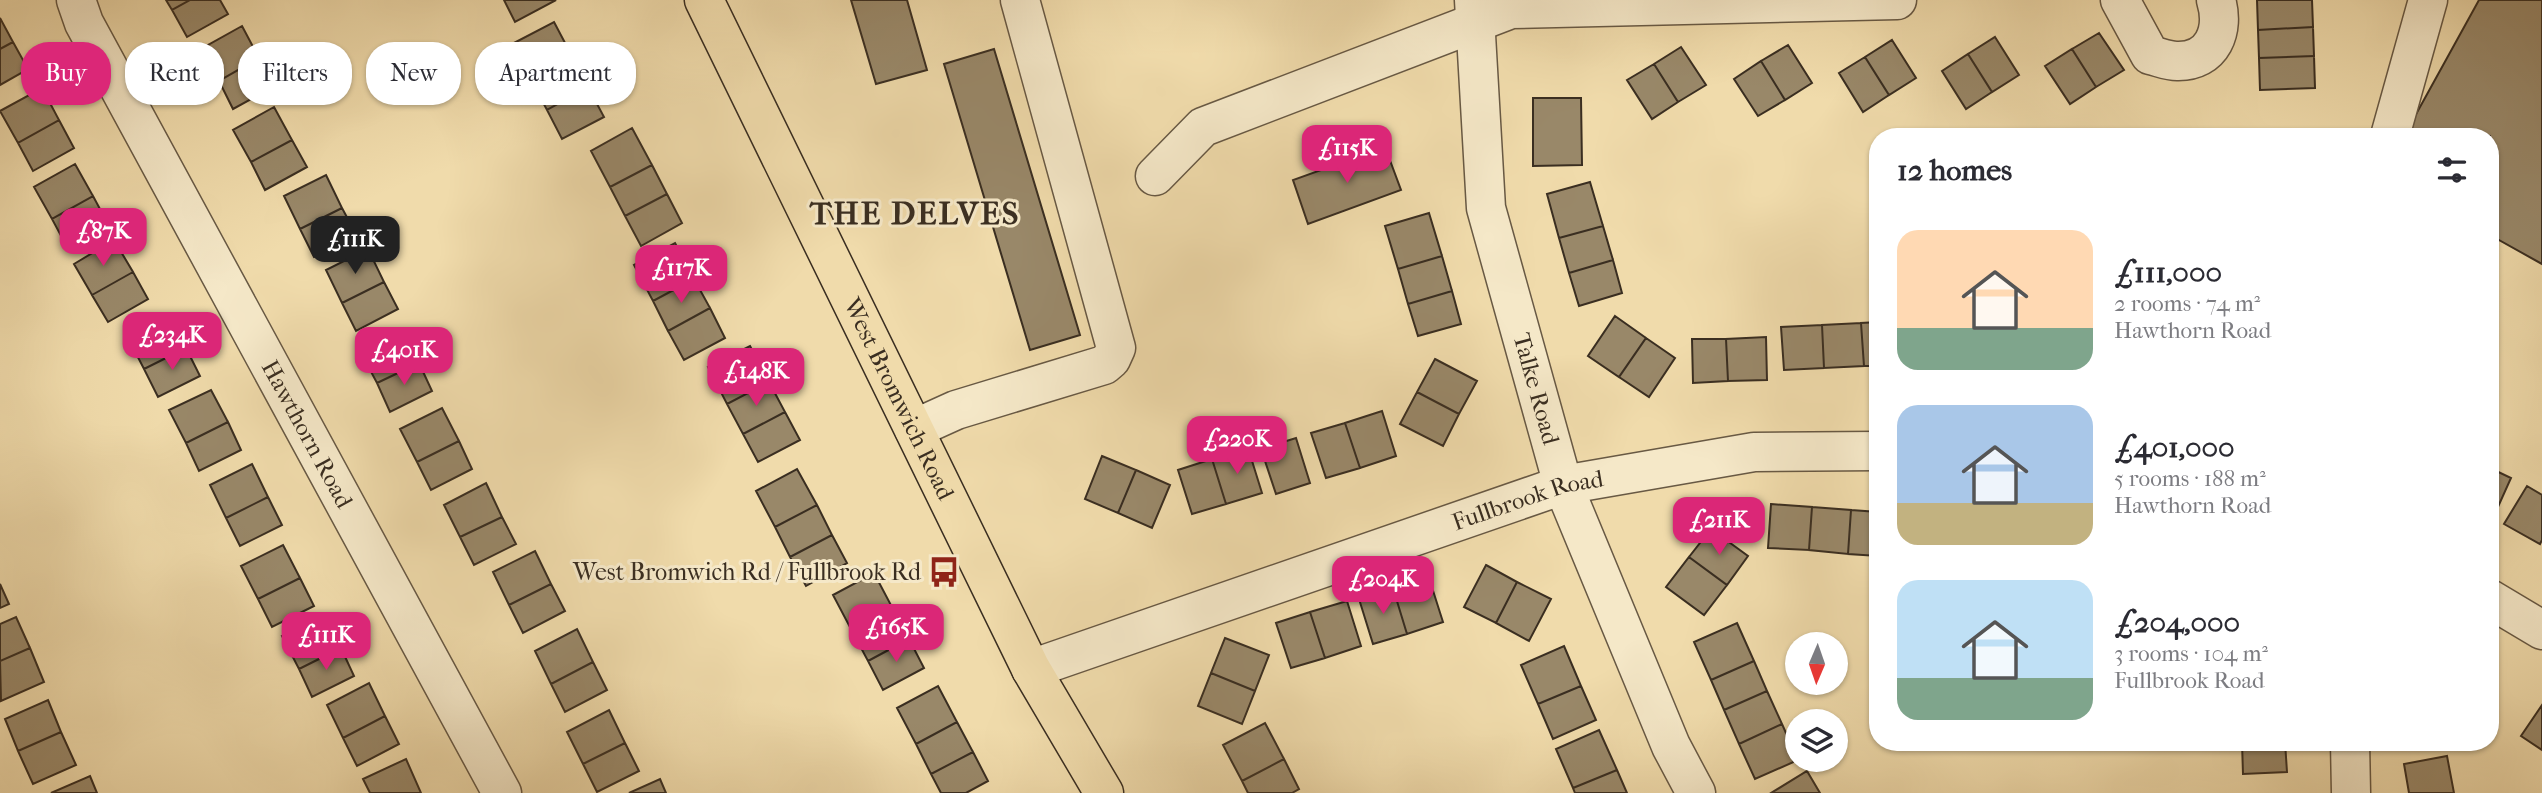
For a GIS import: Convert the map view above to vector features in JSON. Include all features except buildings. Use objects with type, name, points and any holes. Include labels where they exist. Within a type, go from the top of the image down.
[{"type":"main road","name":"West Bromwich Road","points":[[704,0],[1031,669],[1104,793]]},
{"type":"street","name":"Hawthorn Road","points":[[76,0],[84,23],[502,793]]},
{"type":"street","points":[[914,429],[956,410],[1104,365],[1111,359],[1116,348],[1020,0]]},
{"type":"street","points":[[1156,176],[1203,127],[1474,12],[1898,0]]},
{"type":"street","points":[[2120,0],[2150,55],[2176,61],[2194,60],[2208,50],[2218,37],[2220,18],[2216,0]]},
{"type":"street","points":[[2392,128],[2428,0]]},
{"type":"street","name":"Talke Road","points":[[1474,12],[1486,208],[1563,485],[1671,746],[1696,793]]},
{"type":"street","name":"Fullbrook Road","points":[[1031,669],[1563,485],[1754,452],[1869,452]]},
{"type":"street","points":[[2499,604],[2542,630]]},
{"type":"street","points":[[2350,751],[2351,793]]},
{"type":"place","name":"West Bromwich Rd / Fullbrook Rd","points":[[944,572]]},
{"type":"district","name":"THE DELVES","points":[[915,213]]}]
